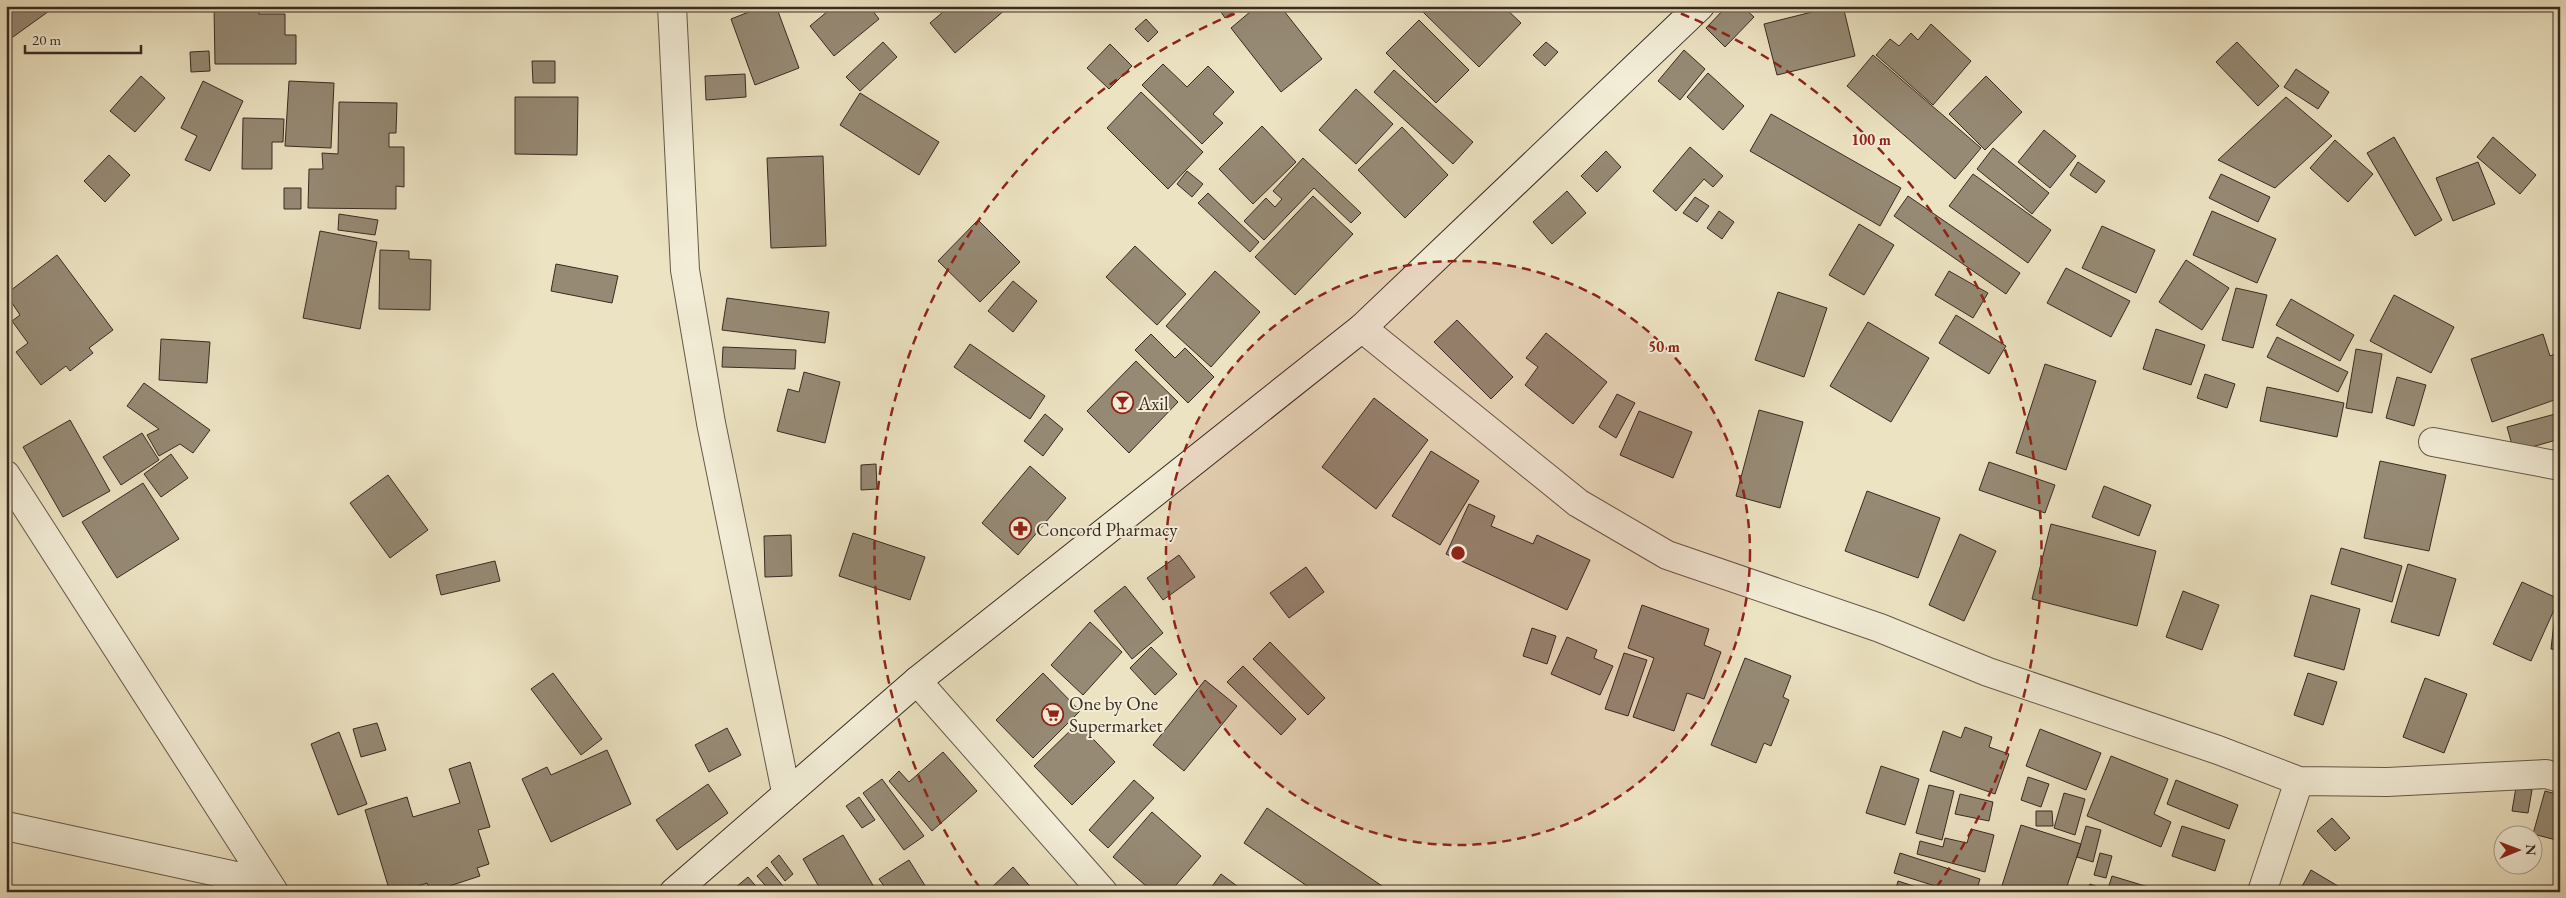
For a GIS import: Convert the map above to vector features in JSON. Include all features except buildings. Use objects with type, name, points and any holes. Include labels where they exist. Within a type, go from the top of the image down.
[{"type":"street","points":[[672,6],[685,270],[711,423],[786,792]]},
{"type":"street","points":[[674,892],[786,792],[917,681],[1362,328],[1700,6]]},
{"type":"street","points":[[1362,328],[1578,503],[1668,555],[1880,628],[1988,672],[2218,750],[2298,781],[2387,782],[2546,774],[2560,778]]},
{"type":"street","points":[[2433,442],[2560,466]]},
{"type":"street","points":[[6,475],[271,887]]},
{"type":"street","points":[[917,681],[1103,892]]},
{"type":"street","points":[[2262,892],[2298,781]]},
{"type":"street","points":[[6,826],[271,887]]},
{"type":"place","name":"Axil","points":[[1122,403]]},
{"type":"place","name":"Concord Pharmacy","points":[[1020,529]]},
{"type":"place","name":"One by One Supermarket","points":[[1053,714]]}]
